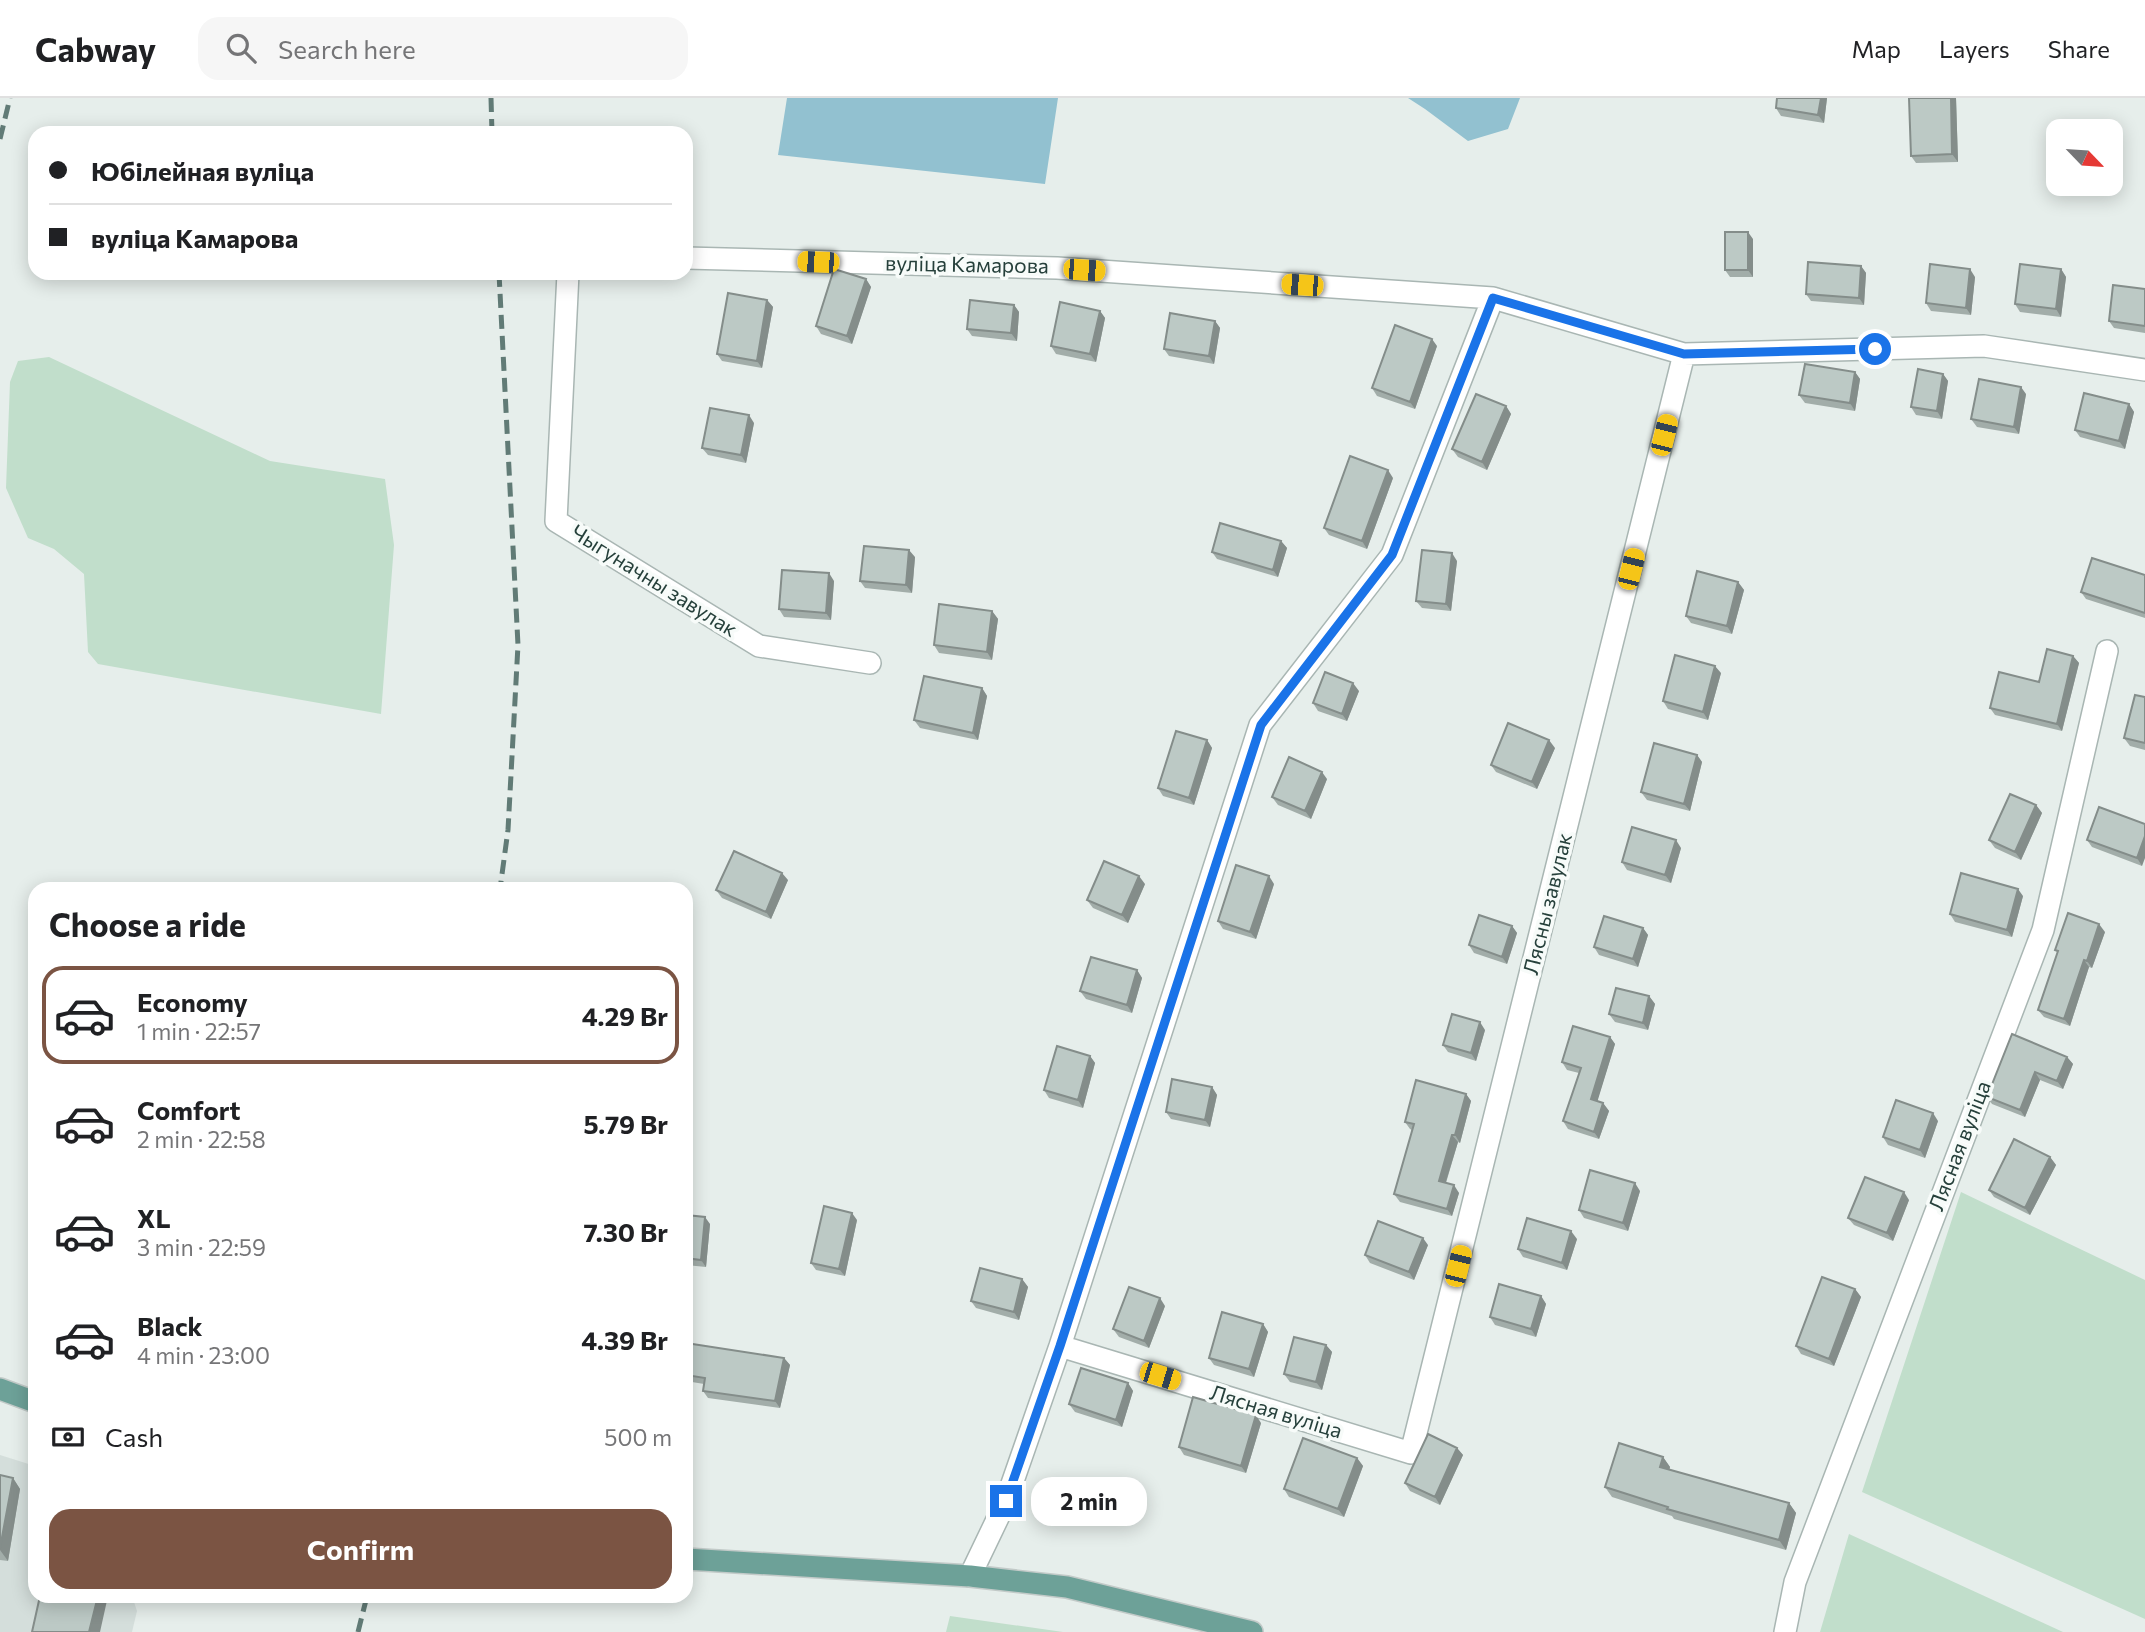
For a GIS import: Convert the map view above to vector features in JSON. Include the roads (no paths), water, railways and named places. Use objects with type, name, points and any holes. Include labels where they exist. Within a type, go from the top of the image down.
[{"type":"main road","points":[[0,1390],[28,1400]]},
{"type":"main road","points":[[693,1559],[970,1576],[1067,1587],[1252,1632]]},
{"type":"street","name":"вуліца Камарова","points":[[693,258],[1057,268],[1493,298],[1684,354],[1984,346],[2145,370]]},
{"type":"street","name":"Чыгуначны завулак","points":[[568,280],[556,521],[759,646],[870,663]]},
{"type":"street","points":[[970,1576],[1006,1501],[1060,1346],[1261,725],[1392,555],[1493,298]]},
{"type":"street","name":"Лясны завулак","points":[[1411,1453],[1684,354]]},
{"type":"street","name":"Лясная вуліца","points":[[1785,1632],[1795,1582],[2043,930],[2107,652]]},
{"type":"street","name":"Лясная вуліца","points":[[1060,1346],[1411,1453]]},
{"type":"water","points":[[787,98],[1058,98],[1045,184],[778,155]]},
{"type":"water","points":[[1408,98],[1520,98],[1508,129],[1468,141]]},
{"type":"railway","points":[[0,139],[10,98]]},
{"type":"railway","points":[[491,98],[492,126]]},
{"type":"railway","points":[[499,280],[518,645],[508,830],[501,882]]},
{"type":"railway","points":[[358,1632],[365,1603]]}]
